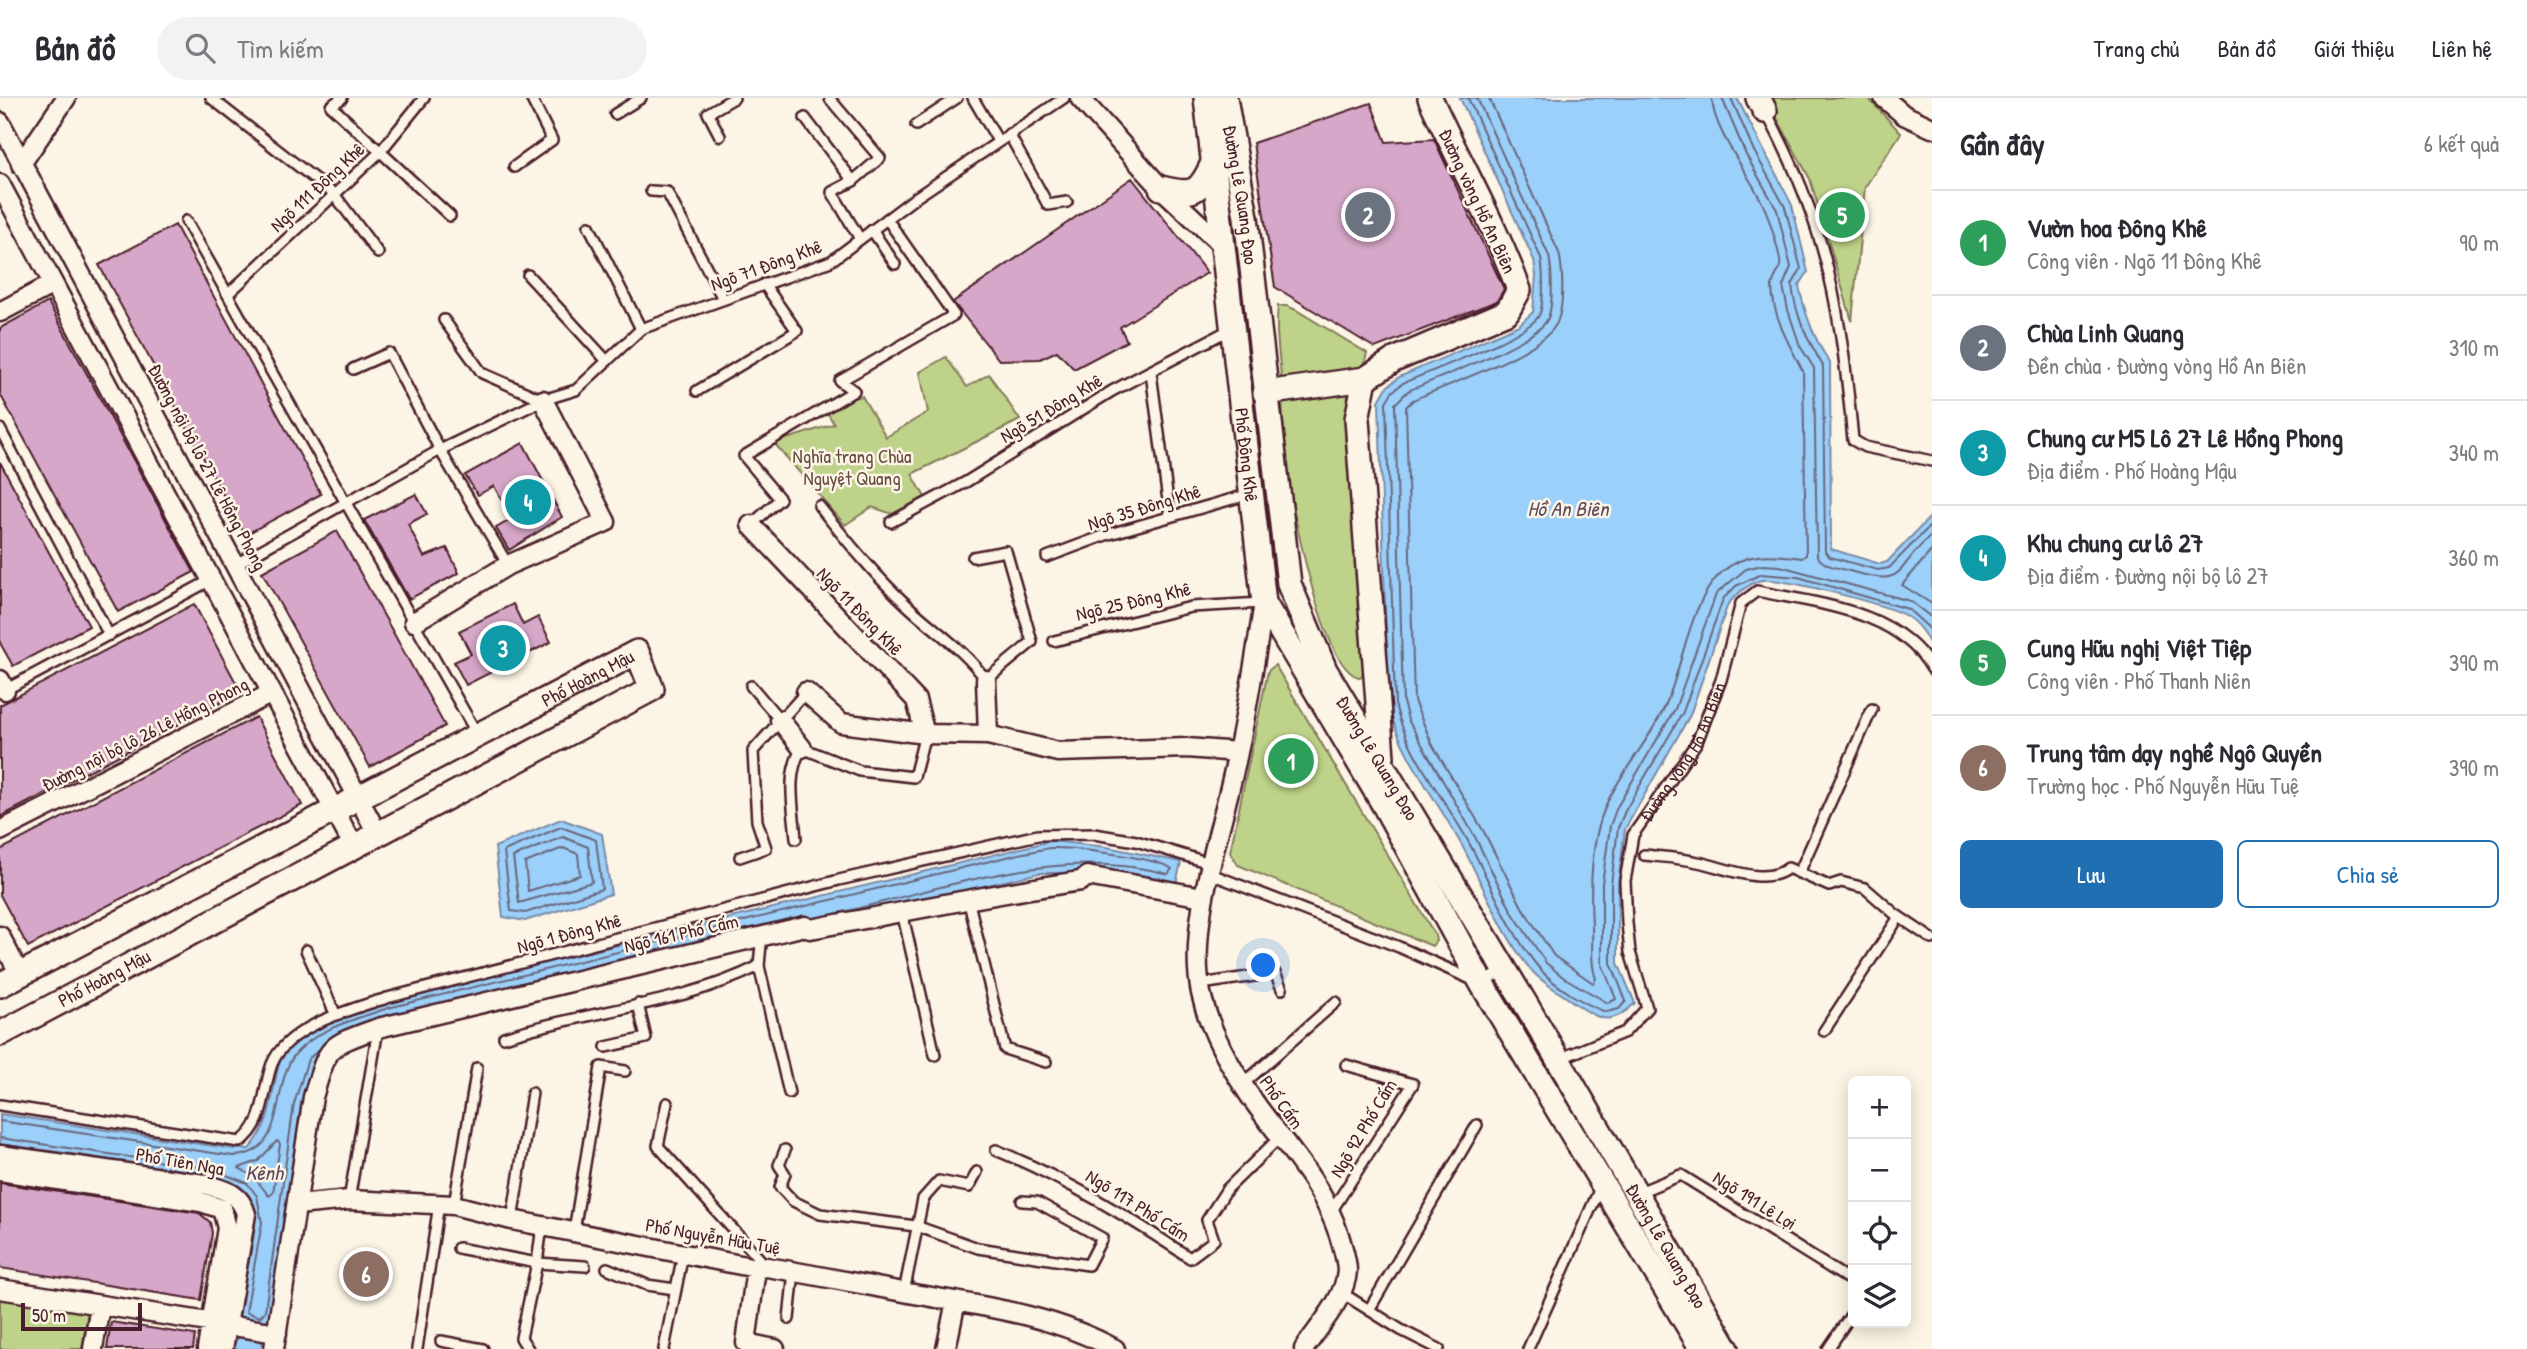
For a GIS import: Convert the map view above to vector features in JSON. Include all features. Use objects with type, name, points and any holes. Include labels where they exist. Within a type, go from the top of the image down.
[{"type":"street","points":[[21,164],[66,98]]},
{"type":"street","points":[[1080,98],[1161,188],[1223,246],[1249,245]]},
{"type":"street","name":"Đường Lê Quang Đạo","points":[[1206,98],[1223,246]]},
{"type":"street","name":"Đường Lê Quang Đạo","points":[[1225,98],[1249,245],[1289,584],[1325,670],[1505,969],[1727,1349]]},
{"type":"street","name":"Đường vòng Hồ An Biên","points":[[1265,393],[1365,379],[1394,360],[1507,312],[1519,290],[1504,249],[1464,173],[1430,98]]},
{"type":"street","points":[[1884,98],[1904,115],[1932,128]]},
{"type":"street","name":"Đường nội bộ lô 27 Lê Hồng Phong","points":[[0,122],[377,833]]},
{"type":"street","points":[[1161,188],[1183,194],[1193,192],[1204,184],[1213,163]]},
{"type":"street","points":[[0,184],[353,845]]},
{"type":"street","name":"Phố Đông Khê","points":[[1212,869],[1238,752],[1264,603],[1223,246]]},
{"type":"street","points":[[0,312],[53,284]]},
{"type":"street","points":[[1365,379],[1357,419],[1384,805]]},
{"type":"street","points":[[414,622],[508,565],[606,523],[543,400]]},
{"type":"street","name":"Ngõ 11 Đông Khê","points":[[751,524],[916,700],[925,734]]},
{"type":"street","points":[[1264,603],[1289,584]]},
{"type":"street","name":"Đường Lê Quang Đạo","points":[[1264,603],[1384,805],[1482,984],[1702,1349]]},
{"type":"street","name":"Phố Hoàng Mậu","points":[[0,1034],[652,689],[637,652],[10,980]]},
{"type":"street","points":[[986,680],[988,735]]},
{"type":"street","points":[[806,692],[841,723],[925,734],[988,735],[1058,752],[1187,748],[1238,752]]},
{"type":"street","name":"Đường nội bộ lô 26 Lê Hồng Phong","points":[[0,831],[272,693]]},
{"type":"street","points":[[780,720],[802,748]]},
{"type":"street","points":[[478,735],[498,769]]},
{"type":"street","name":"Phố Cấm","points":[[1212,869],[1203,897],[1198,948],[1201,984],[1215,1036],[1243,1084],[1280,1137],[1304,1164],[1331,1212],[1347,1271],[1342,1293]]},
{"type":"street","points":[[868,913],[1074,871],[1087,876],[1203,897]]},
{"type":"street","points":[[868,913],[902,912],[966,892]]},
{"type":"street","name":"Ngõ 161 Phố Cấm","points":[[275,1341],[313,1097],[324,1062],[335,1043],[378,1028],[643,962],[805,926],[808,921],[868,913]]},
{"type":"street","points":[[0,936],[10,980]]},
{"type":"street","name":"Phố Tiên Nga","points":[[0,1155],[204,1184],[232,1192],[242,1200],[246,1214],[219,1324],[207,1349]]},
{"type":"street","name":"Phố Tiên Nga","points":[[0,1171],[213,1204],[222,1209],[227,1228],[219,1324],[223,1349]]},
{"type":"street","name":"Phố Nguyễn Hữu Tuệ","points":[[297,1205],[349,1200],[446,1205],[683,1254],[794,1271],[1010,1311],[1086,1333],[1104,1346]]},
{"type":"street","points":[[761,1268],[746,1343],[775,1349]]},
{"type":"street","points":[[0,1289],[219,1324],[275,1341]]},
{"type":"street","points":[[1304,1349],[1342,1293]]},
{"type":"street","points":[[946,1349],[960,1302]]},
{"type":"street","points":[[93,1349],[100,1305]]},
{"type":"lane","points":[[211,98],[334,194],[378,253]]},
{"type":"lane","points":[[342,98],[331,106],[450,216]]},
{"type":"lane","name":"Ngõ 111 Đông Khê","points":[[228,294],[380,152],[424,98]]},
{"type":"lane","points":[[514,167],[552,140],[531,98]]},
{"type":"lane","points":[[615,114],[641,98]]},
{"type":"lane","points":[[720,136],[708,113],[734,98]]},
{"type":"lane","points":[[916,125],[957,98]]},
{"type":"lane","points":[[973,98],[998,141]]},
{"type":"lane","name":"Ngõ 71 Đông Khê","points":[[236,564],[440,450],[543,400],[576,390],[640,329],[831,261],[998,141],[1064,98]]},
{"type":"lane","points":[[830,99],[880,158],[853,181],[832,191],[860,239]]},
{"type":"lane","points":[[1762,104],[1793,162],[1825,249],[1844,341],[1853,440],[1865,447],[1932,461]]},
{"type":"lane","points":[[805,118],[853,181]]},
{"type":"lane","points":[[1009,134],[1048,205],[1067,202]]},
{"type":"lane","points":[[651,191],[667,192],[723,299]]},
{"type":"lane","points":[[751,524],[780,499],[744,456],[854,391],[840,381],[954,315],[887,219]]},
{"type":"lane","points":[[186,221],[478,735]]},
{"type":"lane","points":[[589,226],[640,329]]},
{"type":"lane","points":[[872,230],[895,264]]},
{"type":"lane","points":[[528,275],[607,361]]},
{"type":"lane","points":[[697,391],[797,331],[764,284]]},
{"type":"lane","points":[[444,320],[482,373],[543,400]]},
{"type":"lane","name":"Ngõ 51 Đông Khê","points":[[891,522],[967,482],[1072,414],[1233,329]]},
{"type":"lane","points":[[353,369],[388,353],[440,450],[508,565]]},
{"type":"lane","points":[[1151,373],[1170,516]]},
{"type":"lane","points":[[0,429],[109,635]]},
{"type":"lane","name":"Ngõ 35 Đông Khê","points":[[1047,557],[1106,535],[1252,494]]},
{"type":"lane","points":[[819,506],[851,547],[907,606],[973,660],[986,680],[1032,642],[1006,551],[973,558]]},
{"type":"lane","points":[[2,688],[212,580]]},
{"type":"lane","name":"Đường vòng Hồ An Biên","points":[[1557,1060],[1625,1032],[1647,1008],[1630,953],[1627,923],[1625,881],[1633,835],[1697,742],[1721,680],[1741,603],[1757,591],[1852,611],[1883,624],[1923,653],[1932,669]]},
{"type":"lane","name":"Ngõ 25 Đông Khê","points":[[1054,641],[1191,607],[1264,603]]},
{"type":"lane","points":[[751,685],[780,720]]},
{"type":"lane","points":[[740,858],[766,848],[757,821],[753,751],[806,692]]},
{"type":"lane","points":[[1799,873],[1872,709]]},
{"type":"lane","points":[[796,839],[791,774],[793,761],[802,748],[860,771],[914,777],[925,734]]},
{"type":"lane","name":"Ngõ 1 Đông Khê","points":[[0,1105],[240,1142],[251,1134],[259,1120],[273,1061],[296,1036],[335,1013],[839,880],[1038,835],[1094,834],[1136,841],[1212,869],[1482,984]]},
{"type":"lane","points":[[1644,855],[1698,862],[1742,874],[1781,874],[1788,868],[1829,886],[1841,882],[1865,888],[1899,917],[1932,939]]},
{"type":"lane","points":[[966,892],[1005,1049],[1046,1062]]},
{"type":"lane","points":[[902,912],[934,1055]]},
{"type":"lane","points":[[1824,1031],[1899,917]]},
{"type":"lane","points":[[754,938],[761,944],[759,966],[789,1093]]},
{"type":"lane","points":[[306,950],[335,1013]]},
{"type":"lane","points":[[504,1037],[638,1004],[741,975],[759,966]]},
{"type":"lane","points":[[1482,984],[1505,969]]},
{"type":"lane","points":[[1201,984],[1275,973],[1282,989]]},
{"type":"lane","points":[[1243,1084],[1336,1002]]},
{"type":"lane","points":[[606,1047],[646,1038],[638,1004]]},
{"type":"lane","points":[[349,1200],[378,1028]]},
{"type":"lane","name":"Ngõ 92 Phố Cấm","points":[[1331,1212],[1413,1084],[1346,1065]]},
{"type":"lane","points":[[574,1231],[601,1067],[625,1071]]},
{"type":"lane","points":[[417,1349],[477,1068]]},
{"type":"lane","points":[[512,1220],[532,1093]]},
{"type":"lane","points":[[667,1103],[658,1146],[761,1268]]},
{"type":"lane","points":[[1369,1310],[1477,1125]]},
{"type":"lane","name":"Ngõ 117 Phố Cấm","points":[[996,1150],[1057,1175],[1103,1201],[1190,1258],[1214,1240],[1207,1220],[1227,1189],[1280,1137]]},
{"type":"lane","points":[[785,1150],[779,1165],[785,1174],[780,1187],[793,1201],[820,1214],[916,1226],[978,1248],[1088,1265],[1102,1238],[1037,1202],[1022,1201]]},
{"type":"lane","points":[[904,1292],[923,1199],[939,1181],[968,1187],[977,1171]]},
{"type":"lane","name":"Ngõ 191 Lê Lợi","points":[[1635,1194],[1681,1175],[1848,1279]]},
{"type":"lane","points":[[1528,1349],[1602,1183]]},
{"type":"lane","points":[[528,1349],[521,1338],[542,1226]]},
{"type":"lane","points":[[458,1248],[537,1263],[585,1266]]},
{"type":"lane","points":[[664,1349],[683,1254]]},
{"type":"lane","points":[[607,1268],[647,1285],[675,1289]]},
{"type":"lane","points":[[789,1319],[794,1271]]},
{"type":"lane","points":[[1342,1293],[1439,1349]]},
{"type":"lane","points":[[954,1349],[960,1302]]},
{"type":"lane","points":[[1828,1349],[1848,1319]]},
{"type":"lane","points":[[441,1341],[483,1349]]},
{"type":"green space","points":[[1766,98],[1868,98],[1901,133],[1865,187],[1852,321],[1810,179]]},
{"type":"green space","points":[[1278,306],[1296,310],[1367,353],[1364,365],[1353,376],[1345,431],[1367,666],[1361,677],[1347,670],[1335,650],[1323,621],[1303,552],[1286,460],[1277,332]]},
{"type":"green space","name":"Nghĩa trang Chùa Nguyệt Quang","points":[[946,357],[967,387],[989,374],[1020,420],[912,474],[925,497],[892,514],[872,507],[845,525],[774,443],[834,424],[823,405],[862,396],[886,437],[928,412],[920,372]]},
{"type":"green space","points":[[1275,665],[1435,935],[1436,941],[1432,946],[1238,865],[1230,852],[1268,671]]},
{"type":"green space","points":[[0,1298],[88,1311],[82,1349],[0,1349]]},
{"type":"water","name":"Hồ An Biên","points":[[1460,98],[1737,98],[1792,205],[1808,272],[1799,286],[1801,297],[1815,336],[1830,363],[1831,549],[1880,564],[1887,562],[1932,515],[1932,650],[1922,631],[1906,616],[1879,605],[1813,588],[1763,580],[1748,586],[1728,604],[1690,715],[1625,829],[1618,884],[1618,963],[1635,1003],[1613,1018],[1600,1017],[1585,1010],[1542,980],[1526,964],[1505,931],[1460,842],[1410,758],[1388,705],[1379,401],[1387,387],[1399,377],[1519,325],[1533,312],[1536,276],[1534,260]]},
{"type":"water","points":[[561,819],[602,834],[611,894],[525,921],[503,917],[495,847]]},
{"type":"water","name":"Kênh","points":[[1051,841],[1107,847],[1181,862],[1176,884],[1124,873],[1039,873],[742,943],[329,1050],[314,1062],[301,1105],[272,1314],[263,1323],[242,1321],[239,1314],[255,1224],[250,1198],[237,1188],[211,1179],[134,1163],[0,1144],[0,1114],[249,1149],[266,1120],[278,1068],[284,1055],[308,1033],[341,1017],[386,1001]]},
{"type":"water","points":[[240,1335],[261,1340],[264,1349],[230,1349]]},
{"type":"building","points":[[1371,103],[1386,142],[1434,139],[1504,289],[1497,301],[1375,348],[1275,287],[1253,143]]},
{"type":"building","points":[[1132,178],[1207,273],[1120,327],[1127,341],[1074,369],[1057,351],[1040,359],[999,360],[953,302]]},
{"type":"building","points":[[175,225],[321,494],[245,535],[99,265]]},
{"type":"building","points":[[48,302],[194,572],[118,612],[0,394],[0,328]]},
{"type":"building","points":[[523,443],[562,517],[509,550],[496,528],[512,519],[494,486],[478,495],[465,475]]},
{"type":"building","points":[[0,462],[89,626],[13,666],[0,643]]},
{"type":"building","points":[[416,494],[427,514],[408,524],[424,557],[447,548],[459,573],[409,599],[364,520]]},
{"type":"building","points":[[337,531],[445,726],[370,767],[262,572]]},
{"type":"building","points":[[194,604],[241,692],[0,817],[0,705]]},
{"type":"building","points":[[513,604],[523,625],[538,617],[551,642],[466,685],[454,662],[471,654],[459,631]]},
{"type":"building","points":[[256,717],[302,805],[28,947],[0,895],[0,850]]},
{"type":"building","points":[[0,1183],[199,1213],[210,1222],[212,1233],[201,1300],[0,1268]]},
{"type":"building","points":[[111,1322],[195,1335],[193,1349],[107,1349]]},
{"type":"place","name":"Chùa Linh Quang","points":[[1368,215]]},
{"type":"place","name":"Cung Hữu nghị Việt Tiệp","points":[[1842,215]]},
{"type":"place","name":"Khu chung cư lô 27","points":[[528,502]]},
{"type":"place","name":"Chung cư M5 Lô 27 Lê Hồng Phong","points":[[503,648]]},
{"type":"place","name":"Vườn hoa Đông Khê","points":[[1291,761]]},
{"type":"place","name":"Trung tâm dạy nghề Ngô Quyền","points":[[366,1274]]}]
